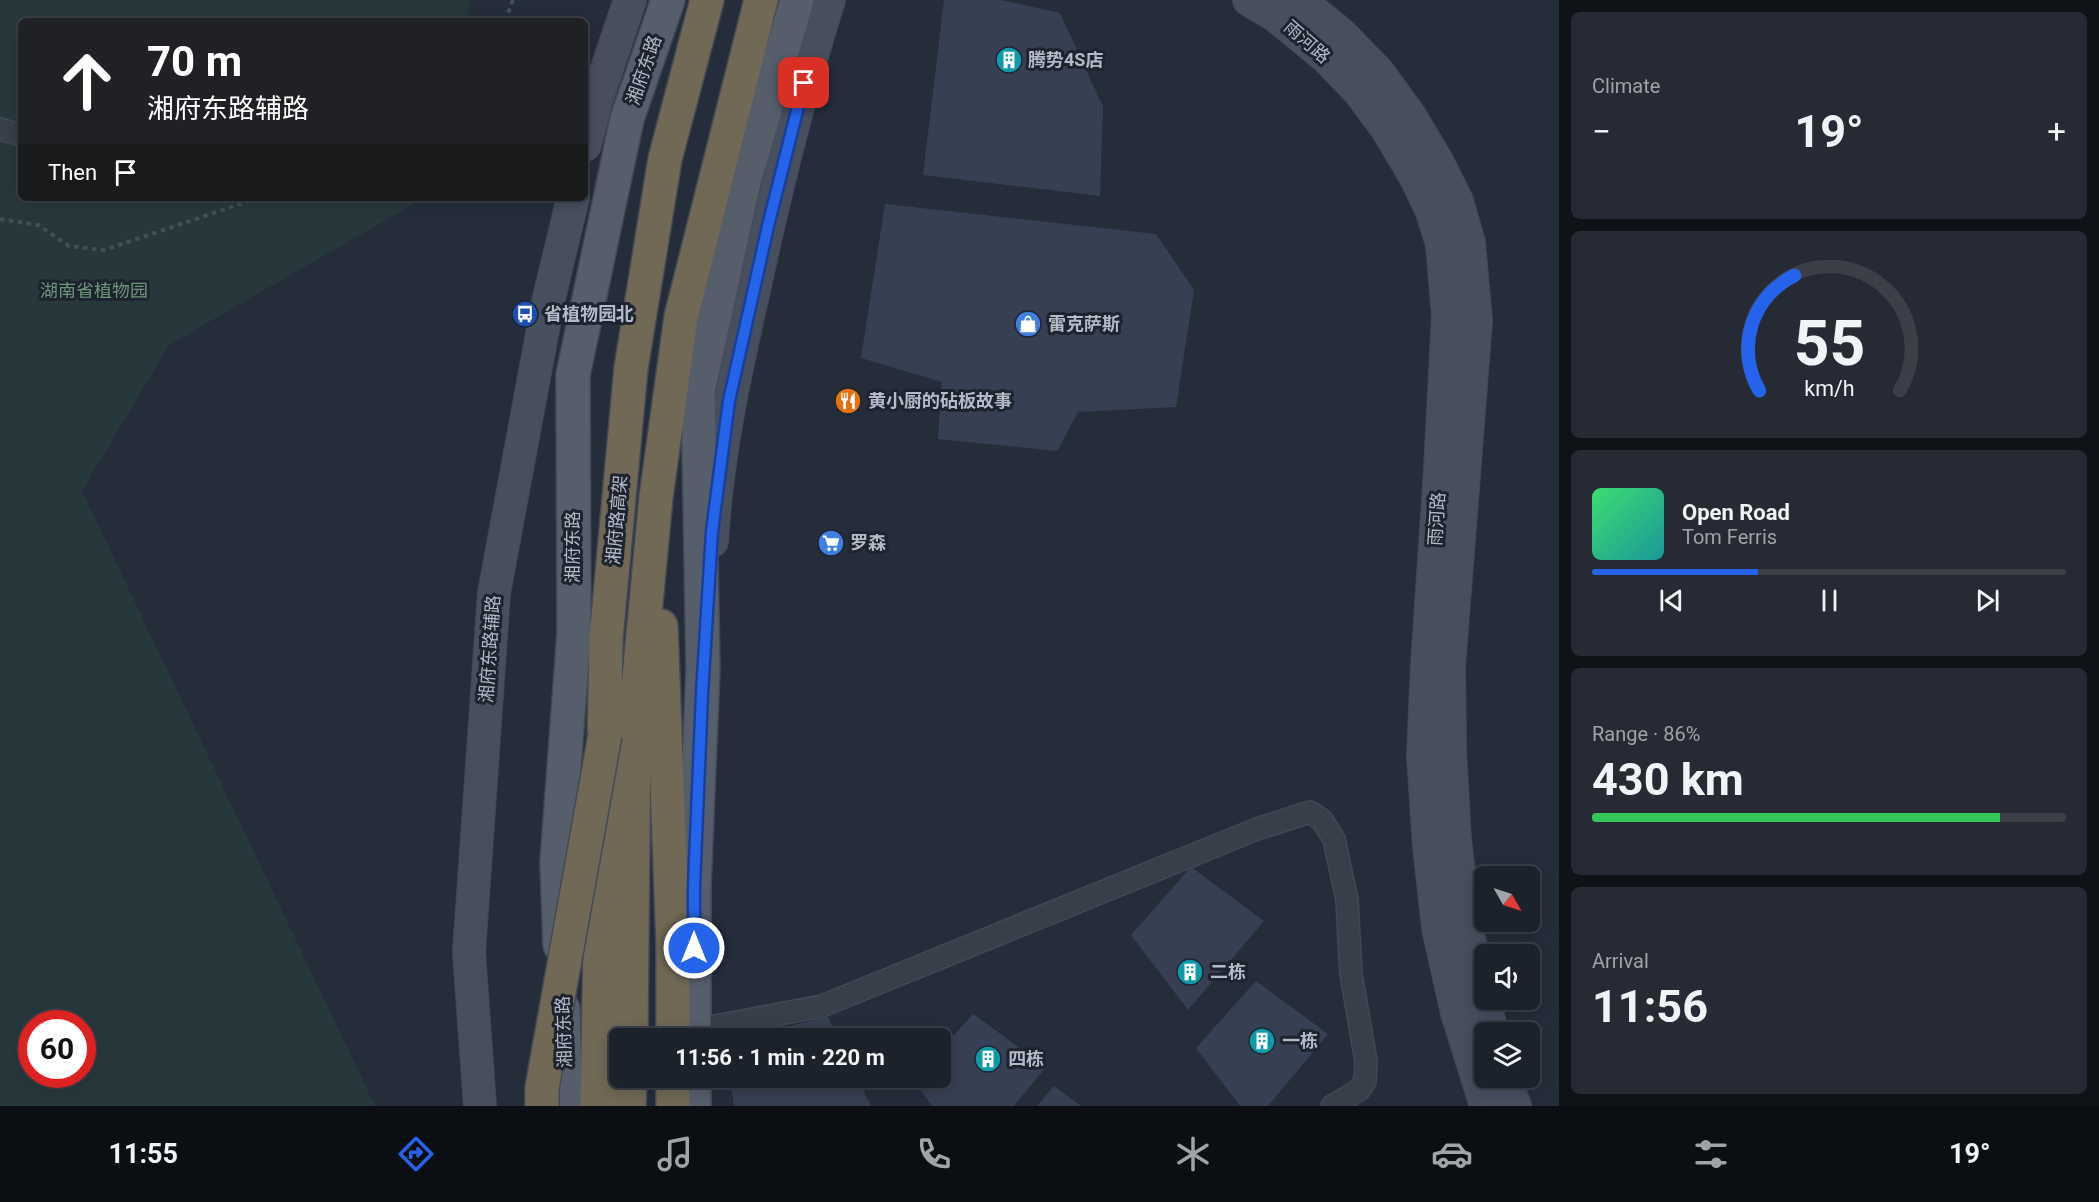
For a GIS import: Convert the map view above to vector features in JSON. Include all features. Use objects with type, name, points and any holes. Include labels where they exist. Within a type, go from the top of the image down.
[{"type":"highway","name":"湘府路高架","points":[[597,1106],[606,639],[631,369],[665,159],[707,0]]},
{"type":"highway","name":"湘府路高架","points":[[631,1028],[634,730],[656,496],[681,317],[761,0]]},
{"type":"highway","points":[[656,496],[673,945],[686,1028]]},
{"type":"highway","points":[[542,1106],[542,1088],[605,735]]},
{"type":"highway","points":[[629,1106],[630,1088]]},
{"type":"highway","points":[[673,1088],[673,1106]]},
{"type":"main road","points":[[588,117],[590,98],[630,0]]},
{"type":"main road","name":"湘府东路","points":[[566,1106],[557,862],[573,633],[573,375],[627,119],[668,0]]},
{"type":"main road","points":[[703,670],[698,391],[745,178],[797,0]]},
{"type":"main road","points":[[687,1028],[703,670],[712,531],[729,401],[768,226],[810,63],[829,0]]},
{"type":"main road","name":"雨河路","points":[[1249,0],[1276,15],[1316,49],[1359,91],[1387,129],[1414,176],[1431,209],[1442,244],[1448,316],[1423,756],[1429,846],[1438,928],[1457,1013],[1486,1106]]},
{"type":"main road","name":"雨河路","points":[[1299,0],[1341,34],[1378,72],[1410,116],[1457,201],[1469,243],[1476,321],[1449,666],[1450,752],[1455,840],[1465,922],[1490,1022]]},
{"type":"main road","name":"湘府东路辅路","points":[[480,1106],[469,952],[494,593],[548,302],[572,201]]},
{"type":"main road","points":[[694,1088],[694,1106]]},
{"type":"main road","points":[[1508,1088],[1515,1106]]},
{"type":"street","points":[[0,129],[18,134]]},
{"type":"street","points":[[720,1028],[822,1006],[1257,829],[1310,812],[1322,820],[1334,839],[1347,900],[1351,974],[1366,1061],[1365,1081],[1359,1090],[1332,1106]]},
{"type":"path","points":[[507,18],[513,0]]},
{"type":"path","points":[[0,219],[38,225],[69,246],[104,250],[249,201]]},
{"type":"green space","name":"湖南省植物园","points":[[0,0],[470,0],[467,18],[18,18],[18,201],[419,201],[169,345],[82,491],[375,1106],[0,1106]]},
{"type":"building","name":"腾势4S店","points":[[944,0],[1001,0],[1060,13],[1103,107],[1100,196],[923,175]]},
{"type":"building","name":"雷克萨斯","points":[[885,204],[1156,234],[1194,290],[1176,407],[1078,412],[1057,451],[938,439],[942,382],[861,358]]},
{"type":"building","name":"二栋","points":[[1191,867],[1264,921],[1188,1010],[1131,935]]},
{"type":"building","name":"一栋","points":[[1256,981],[1328,1034],[1268,1106],[1240,1106],[1196,1048]]},
{"type":"building","name":"四栋","points":[[973,1014],[1046,1067],[1014,1106],[932,1106],[919,1088],[951,1088],[951,1039]]},
{"type":"building","points":[[828,1017],[833,1028],[780,1028]]},
{"type":"building","points":[[1054,1086],[1081,1106],[1037,1106]]},
{"type":"building","points":[[732,1088],[862,1088],[871,1106],[734,1106]]},
{"type":"place","name":"腾势4S店","points":[[1009,60]]},
{"type":"place","name":"省植物园北","points":[[525,314]]},
{"type":"place","name":"雷克萨斯","points":[[1028,324]]},
{"type":"place","name":"黄小厨的砧板故事","points":[[848,401]]},
{"type":"place","name":"罗森","points":[[831,543]]},
{"type":"place","name":"二栋","points":[[1190,972]]},
{"type":"place","name":"一栋","points":[[1262,1041]]},
{"type":"place","name":"四栋","points":[[988,1059]]},
{"type":"route","points":[[694,948],[694,886],[703,670],[712,531],[729,401],[768,226],[804,83]]}]
